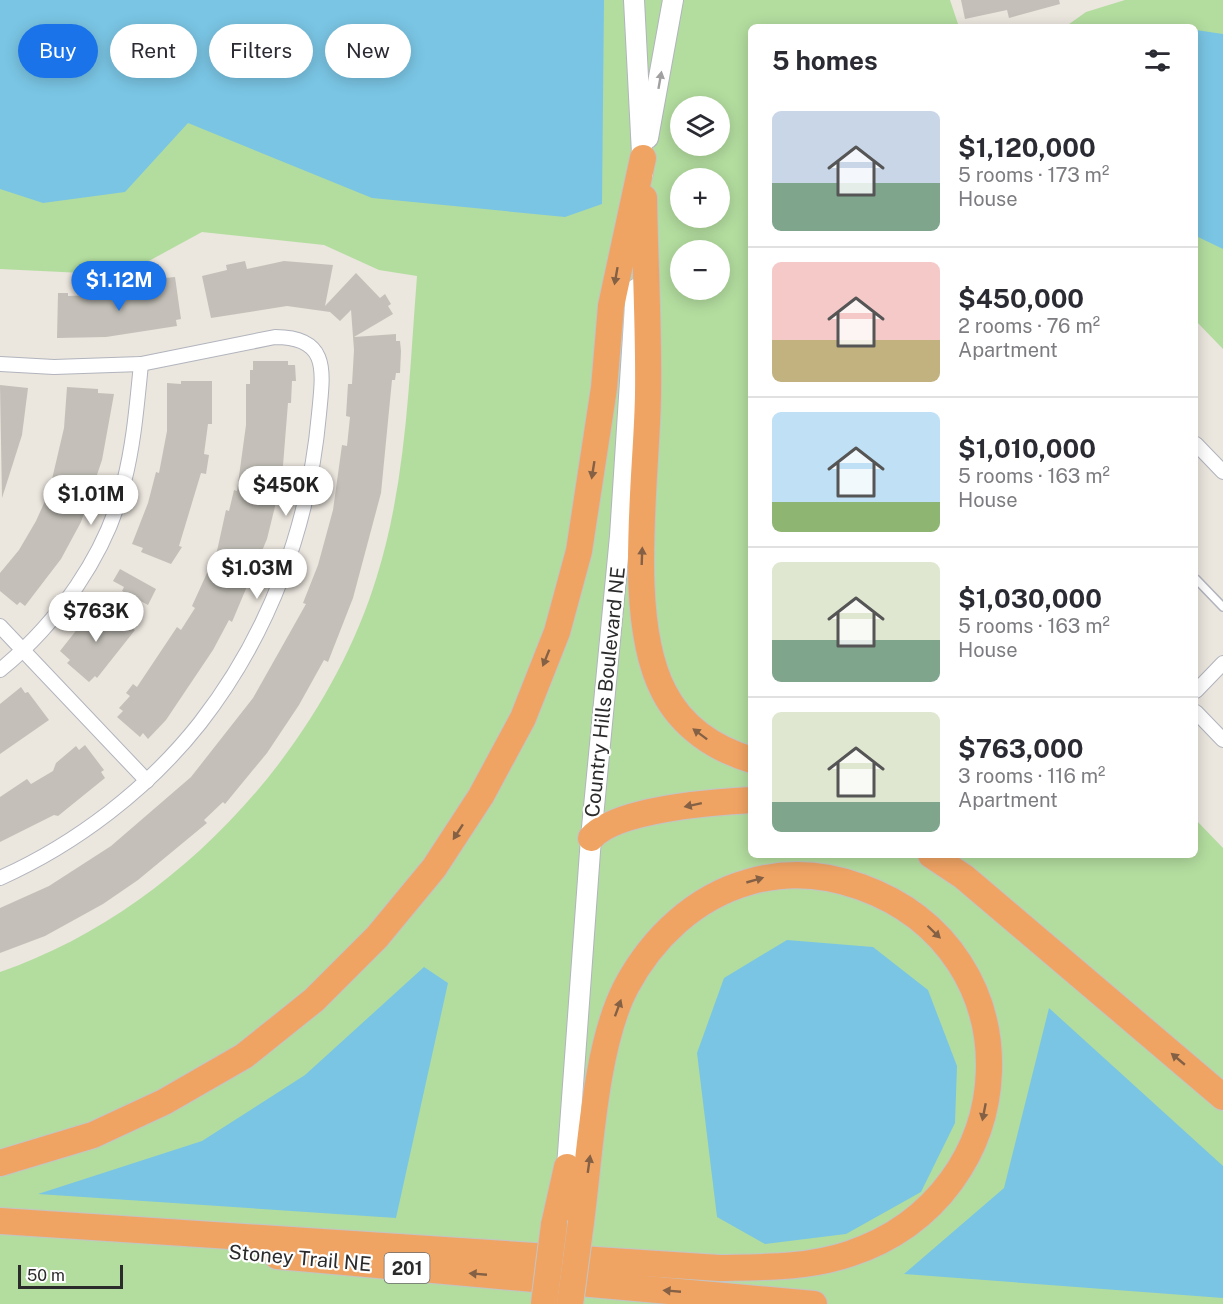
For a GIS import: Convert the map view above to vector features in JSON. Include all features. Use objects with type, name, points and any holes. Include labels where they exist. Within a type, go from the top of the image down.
[{"type":"highway","points":[[644,158],[648,393],[642,588],[648,645],[663,692],[684,721],[709,741],[748,758]]},
{"type":"highway","points":[[0,1164],[93,1135],[164,1102],[244,1056],[314,1000],[377,937],[434,868],[482,796],[523,718],[549,653],[579,551],[604,388],[611,306],[644,158]]},
{"type":"highway","points":[[591,838],[598,831],[621,820],[706,802],[748,800]]},
{"type":"highway","points":[[936,858],[964,877],[1223,1097]]},
{"type":"highway","points":[[961,858],[988,881],[1087,981]]},
{"type":"highway","points":[[0,1221],[719,1268],[814,1264],[850,1254],[884,1240],[916,1220],[944,1193],[966,1160],[982,1125],[989,1086],[988,1046],[979,1007],[964,971],[942,940],[915,914],[885,896],[817,875],[775,875],[735,886],[686,913],[665,932],[644,957],[625,988],[614,1020],[566,1224],[544,1304]]},
{"type":"highway","points":[[567,1167],[566,1224],[570,1304]]},
{"type":"highway","name":"Stoney Trail NE","points":[[0,1232],[814,1304]]},
{"type":"main road","name":"Country Hills Boulevard NE","points":[[567,1167],[591,838],[620,536],[644,158],[634,0]]},
{"type":"main road","name":"Country Hills Boulevard NE","points":[[644,158],[660,83],[673,0]]},
{"type":"street","points":[[0,364],[54,368],[141,364],[275,337],[295,337],[306,342],[316,352],[322,381],[315,457],[294,547],[254,640],[226,686],[199,723],[147,781],[68,840],[0,878]]},
{"type":"street","points":[[0,670],[24,651],[69,598],[111,522],[124,484],[133,443],[141,364]]},
{"type":"street","points":[[1198,446],[1223,472]]},
{"type":"street","points":[[0,626],[147,781]]},
{"type":"street","points":[[1198,689],[1223,663]]},
{"type":"street","points":[[1198,714],[1223,740]]},
{"type":"lane","points":[[1198,581],[1223,607]]},
{"type":"green space","points":[[0,0],[950,0],[958,24],[748,24],[748,858],[1198,858],[1198,822],[1223,848],[1223,1304],[0,1304],[0,972],[64,945],[124,910],[181,867],[234,817],[280,762],[320,703],[353,641],[377,576],[395,502],[401,465],[417,276],[379,270],[324,245],[202,232],[147,262],[103,274],[0,269]]},
{"type":"green space","points":[[1125,0],[1223,0],[1223,349],[1198,323],[1198,24],[1069,24],[1086,12]]},
{"type":"water","points":[[0,0],[604,0],[602,204],[565,217],[372,198],[188,123],[125,192],[43,203],[0,189]]},
{"type":"water","points":[[1198,30],[1223,34],[1223,249],[1198,237]]},
{"type":"water","points":[[787,940],[873,947],[928,990],[957,1066],[955,1123],[921,1192],[846,1234],[765,1244],[717,1217],[697,1053],[724,978]]},
{"type":"water","points":[[424,967],[448,983],[396,1218],[38,1194],[202,1141],[305,1075]]},
{"type":"water","points":[[1049,1008],[1223,1166],[1223,1298],[904,1274],[1004,1188]]},
{"type":"building","points":[[961,0],[1059,0],[1060,4],[1009,18],[1007,10],[965,19]]},
{"type":"building","points":[[245,261],[247,269],[284,261],[333,265],[325,306],[356,273],[380,298],[385,294],[391,304],[388,306],[393,314],[354,337],[396,334],[396,341],[400,341],[401,351],[400,373],[396,373],[395,380],[392,380],[381,493],[353,598],[328,662],[324,660],[299,705],[267,753],[225,804],[223,802],[204,820],[207,823],[138,880],[103,904],[45,936],[0,953],[0,908],[49,886],[111,846],[191,777],[253,698],[306,604],[303,603],[318,565],[333,510],[342,445],[347,446],[350,417],[346,416],[348,384],[352,384],[354,350],[351,310],[340,321],[330,312],[287,306],[211,318],[202,276],[227,270],[226,265]]},
{"type":"building","points":[[165,276],[165,278],[175,277],[181,319],[176,320],[177,326],[106,337],[57,338],[58,293],[68,293],[68,296],[118,294],[118,297],[142,294],[155,290],[153,278]]},
{"type":"building","points":[[253,361],[288,361],[288,365],[295,365],[296,381],[292,381],[291,403],[288,403],[282,478],[267,539],[232,622],[229,620],[213,650],[166,720],[148,739],[143,733],[140,737],[117,717],[123,711],[119,708],[130,696],[126,693],[133,684],[137,687],[177,627],[181,630],[195,608],[192,606],[217,551],[226,510],[229,511],[234,490],[237,491],[246,425],[246,384],[250,384],[250,370],[253,370]]},
{"type":"building","points":[[181,381],[212,381],[212,424],[208,424],[204,454],[209,455],[206,474],[201,473],[179,546],[182,547],[171,564],[141,552],[143,548],[132,544],[148,503],[156,472],[159,473],[167,431],[167,383],[181,384]]},
{"type":"building","points":[[0,385],[28,388],[22,435],[2,498]]},
{"type":"building","points":[[67,387],[98,389],[98,393],[114,394],[102,460],[81,522],[61,559],[25,606],[20,602],[17,605],[0,591],[0,573],[19,550],[49,492],[64,428]]},
{"type":"building","points":[[120,569],[156,589],[148,605],[122,591],[124,587],[113,581]]},
{"type":"building","points":[[97,604],[135,630],[97,678],[95,676],[89,682],[67,663],[70,660],[60,651]]},
{"type":"building","points":[[21,687],[25,693],[28,692],[49,720],[0,754],[0,704]]},
{"type":"building","points":[[85,745],[104,770],[101,772],[105,778],[58,816],[54,815],[0,842],[0,797],[27,779],[31,784],[53,771],[56,763],[76,746],[79,750]]}]
